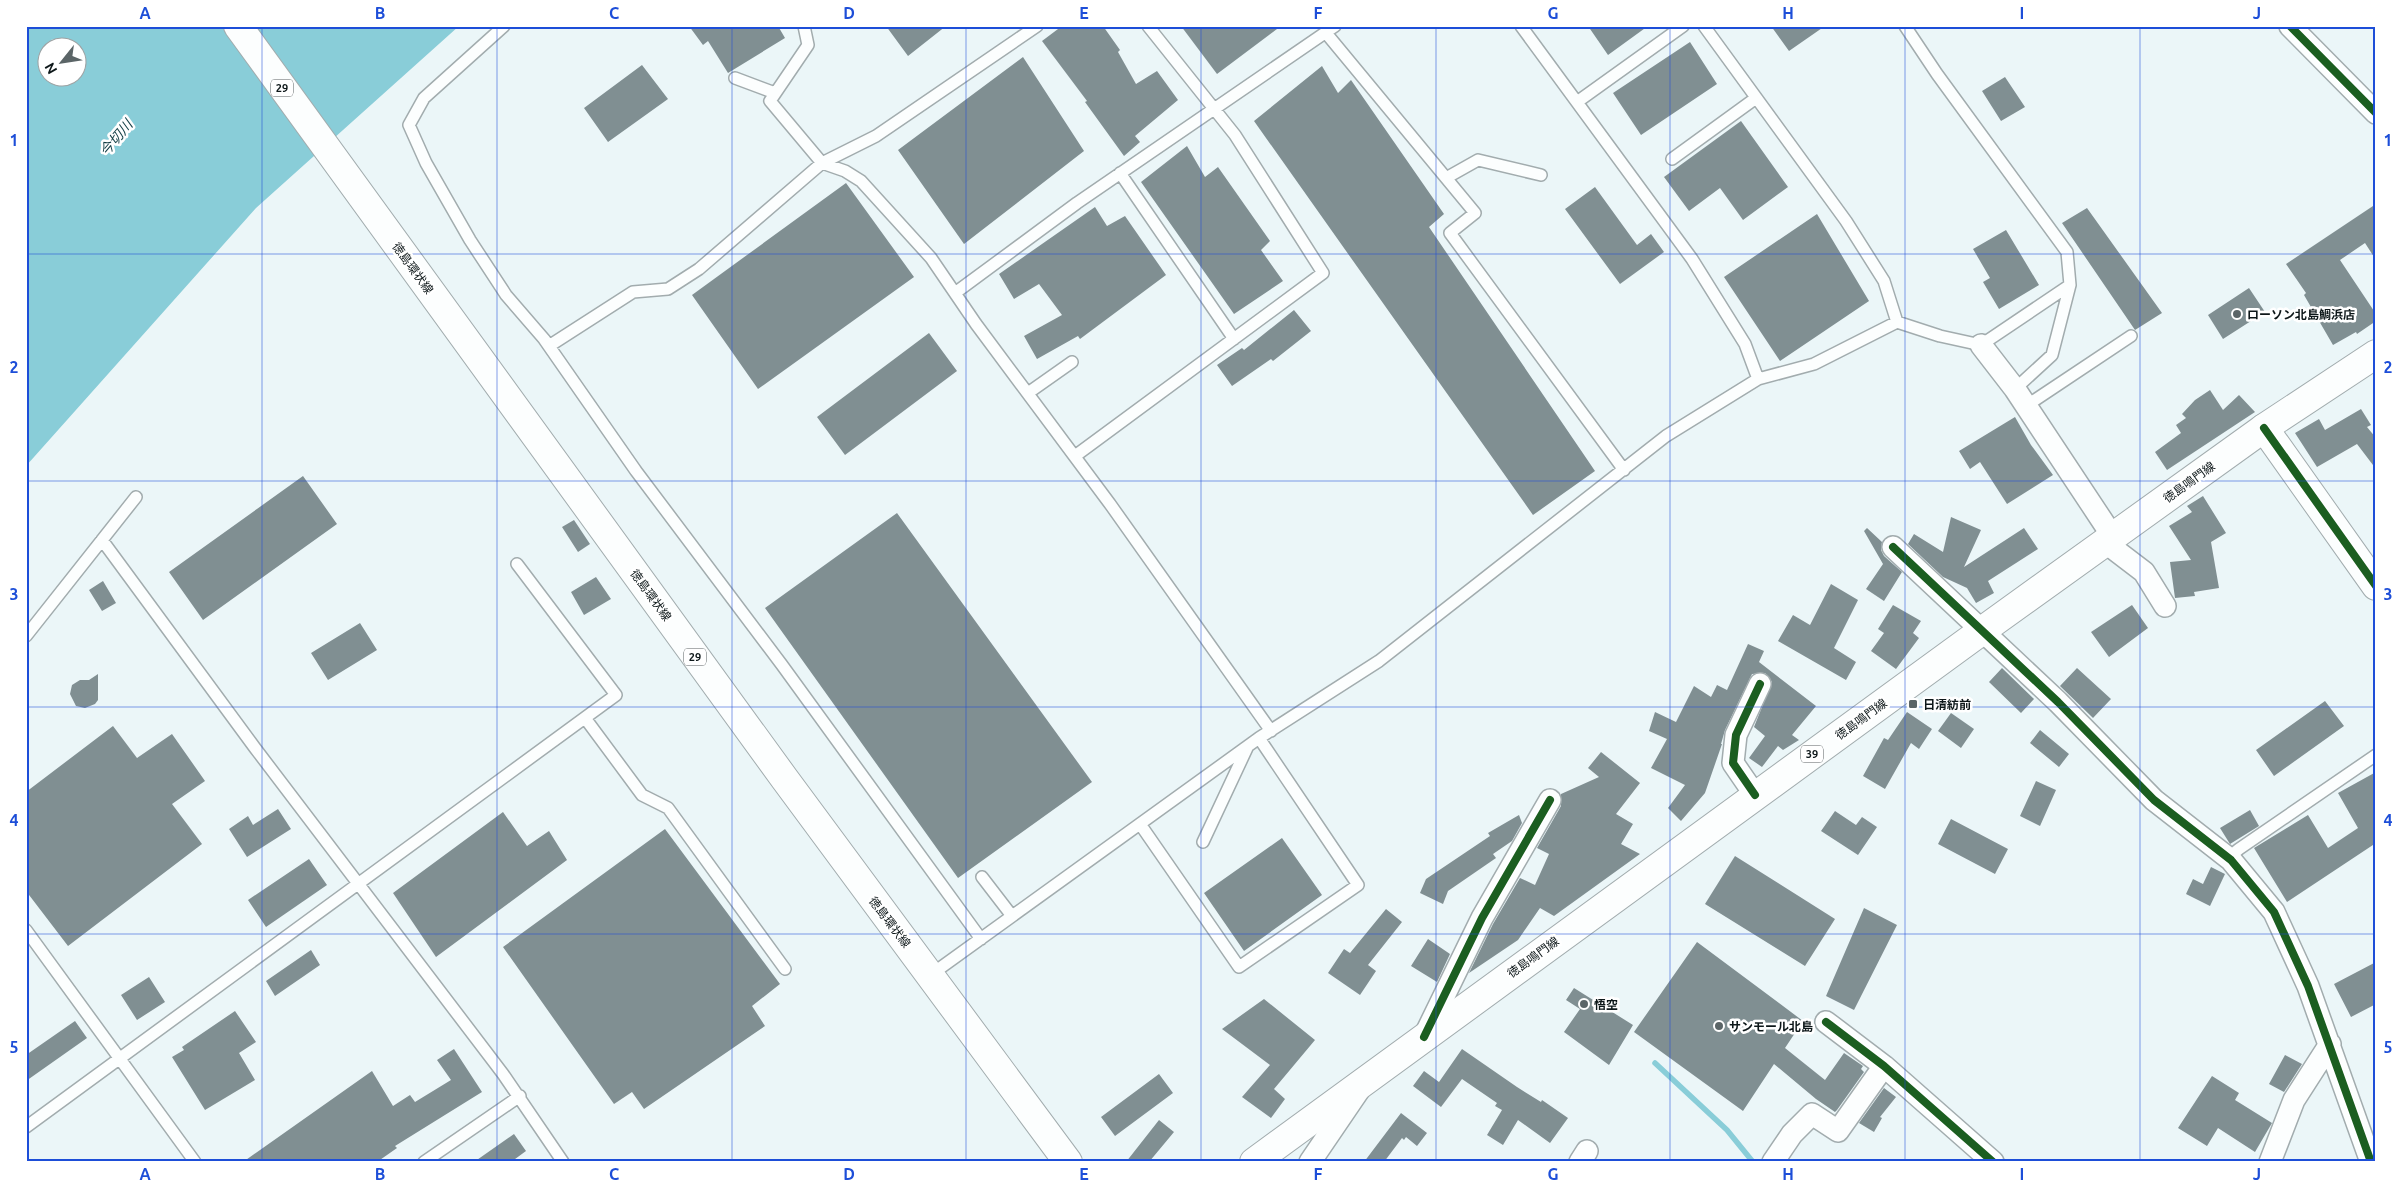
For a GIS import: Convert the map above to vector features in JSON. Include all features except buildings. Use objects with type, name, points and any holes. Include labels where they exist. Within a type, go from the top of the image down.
[{"type":"main road","name":"徳島環状線","points":[[238,26],[784,778],[1068,1162]]},
{"type":"main road","name":"徳島鳴門線","points":[[1254,1162],[1983,630],[2264,428],[2376,354]]},
{"type":"main road","points":[[2264,428],[2376,586]]},
{"type":"street","points":[[2290,26],[2376,114]]},
{"type":"street","points":[[1981,345],[2020,398],[2109,540],[2151,569],[2165,606]]},
{"type":"street","points":[[1893,547],[1983,630],[2154,800],[2228,858],[2274,912],[2308,986],[2371,1162]]},
{"type":"street","points":[[1756,796],[1733,763],[1736,735],[1760,684]]},
{"type":"street","points":[[1424,1037],[1482,918],[1550,800]]},
{"type":"street","points":[[1826,1022],[1884,1066],[1993,1162]]},
{"type":"street","points":[[2270,1162],[2294,1100],[2330,1044]]},
{"type":"street","points":[[1773,1162],[1792,1134],[1812,1114],[1838,1131],[1884,1066]]},
{"type":"street","points":[[1310,1162],[1368,1078]]},
{"type":"lane","points":[[504,26],[424,98],[409,125],[426,163],[470,240],[506,295],[549,346],[636,471],[782,665],[981,939]]},
{"type":"lane","points":[[804,26],[808,45],[770,101],[822,163],[845,171],[861,181],[931,258],[1271,731]]},
{"type":"lane","points":[[549,346],[632,292],[668,289],[698,269],[822,163],[876,136],[1037,26]]},
{"type":"lane","points":[[1074,456],[1323,273],[1235,135],[1148,26]]},
{"type":"lane","points":[[1521,26],[1692,260],[1745,344],[1758,379]]},
{"type":"lane","points":[[1577,102],[1683,26]]},
{"type":"lane","points":[[1704,26],[1846,221],[1884,280],[1897,322]]},
{"type":"lane","points":[[1905,26],[1937,74],[2066,252],[2070,285],[2052,355],[2020,398]]},
{"type":"lane","points":[[955,292],[1120,173],[1331,29],[1475,213],[1450,233],[1624,470]]},
{"type":"lane","points":[[735,78],[775,93]]},
{"type":"lane","points":[[1672,159],[1756,98]]},
{"type":"lane","points":[[1446,178],[1478,160],[1541,175]]},
{"type":"lane","points":[[1120,173],[1234,339]]},
{"type":"lane","points":[[936,971],[1260,738],[1379,661],[1666,436],[1758,379],[1814,364],[1897,322],[1940,336],[1981,345],[2070,285]]},
{"type":"lane","points":[[2020,398],[2131,336]]},
{"type":"lane","points":[[1028,393],[1072,362]]},
{"type":"lane","points":[[26,636],[136,497]]},
{"type":"lane","points":[[102,540],[255,748],[520,1096],[525,1107],[563,1162]]},
{"type":"lane","points":[[26,1128],[616,695],[517,564]]},
{"type":"lane","points":[[585,718],[642,795],[668,808],[785,969]]},
{"type":"lane","points":[[1140,824],[1239,966],[1358,885],[1260,738]]},
{"type":"lane","points":[[1203,842],[1248,747]]},
{"type":"lane","points":[[2228,858],[2376,755]]},
{"type":"lane","points":[[982,878],[1012,916]]},
{"type":"lane","points":[[26,930],[195,1162]]},
{"type":"lane","points":[[424,1162],[520,1096]]},
{"type":"water","name":"今切川","points":[[26,26],[459,26],[256,208],[26,466]]},
{"type":"waterway","points":[[1655,1063],[1727,1130],[1753,1162]]},
{"type":"cycle path","points":[[2290,26],[2376,113]]},
{"type":"cycle path","points":[[2264,428],[2376,586]]},
{"type":"cycle path","points":[[1893,547],[2058,702],[2154,800],[2231,860],[2274,912],[2308,986],[2371,1162]]},
{"type":"cycle path","points":[[1755,795],[1733,763],[1736,735],[1760,684]]},
{"type":"cycle path","points":[[1424,1037],[1482,918],[1550,800]]},
{"type":"cycle path","points":[[1826,1022],[1884,1066],[1993,1162]]},
{"type":"place","name":"ローソン北島鯛浜店","points":[[2237,314]]},
{"type":"place","name":"日清紡前","points":[[1913,704]]},
{"type":"place","name":"悟空","points":[[1584,1004]]},
{"type":"place","name":"サンモール北島","points":[[1719,1026]]}]
